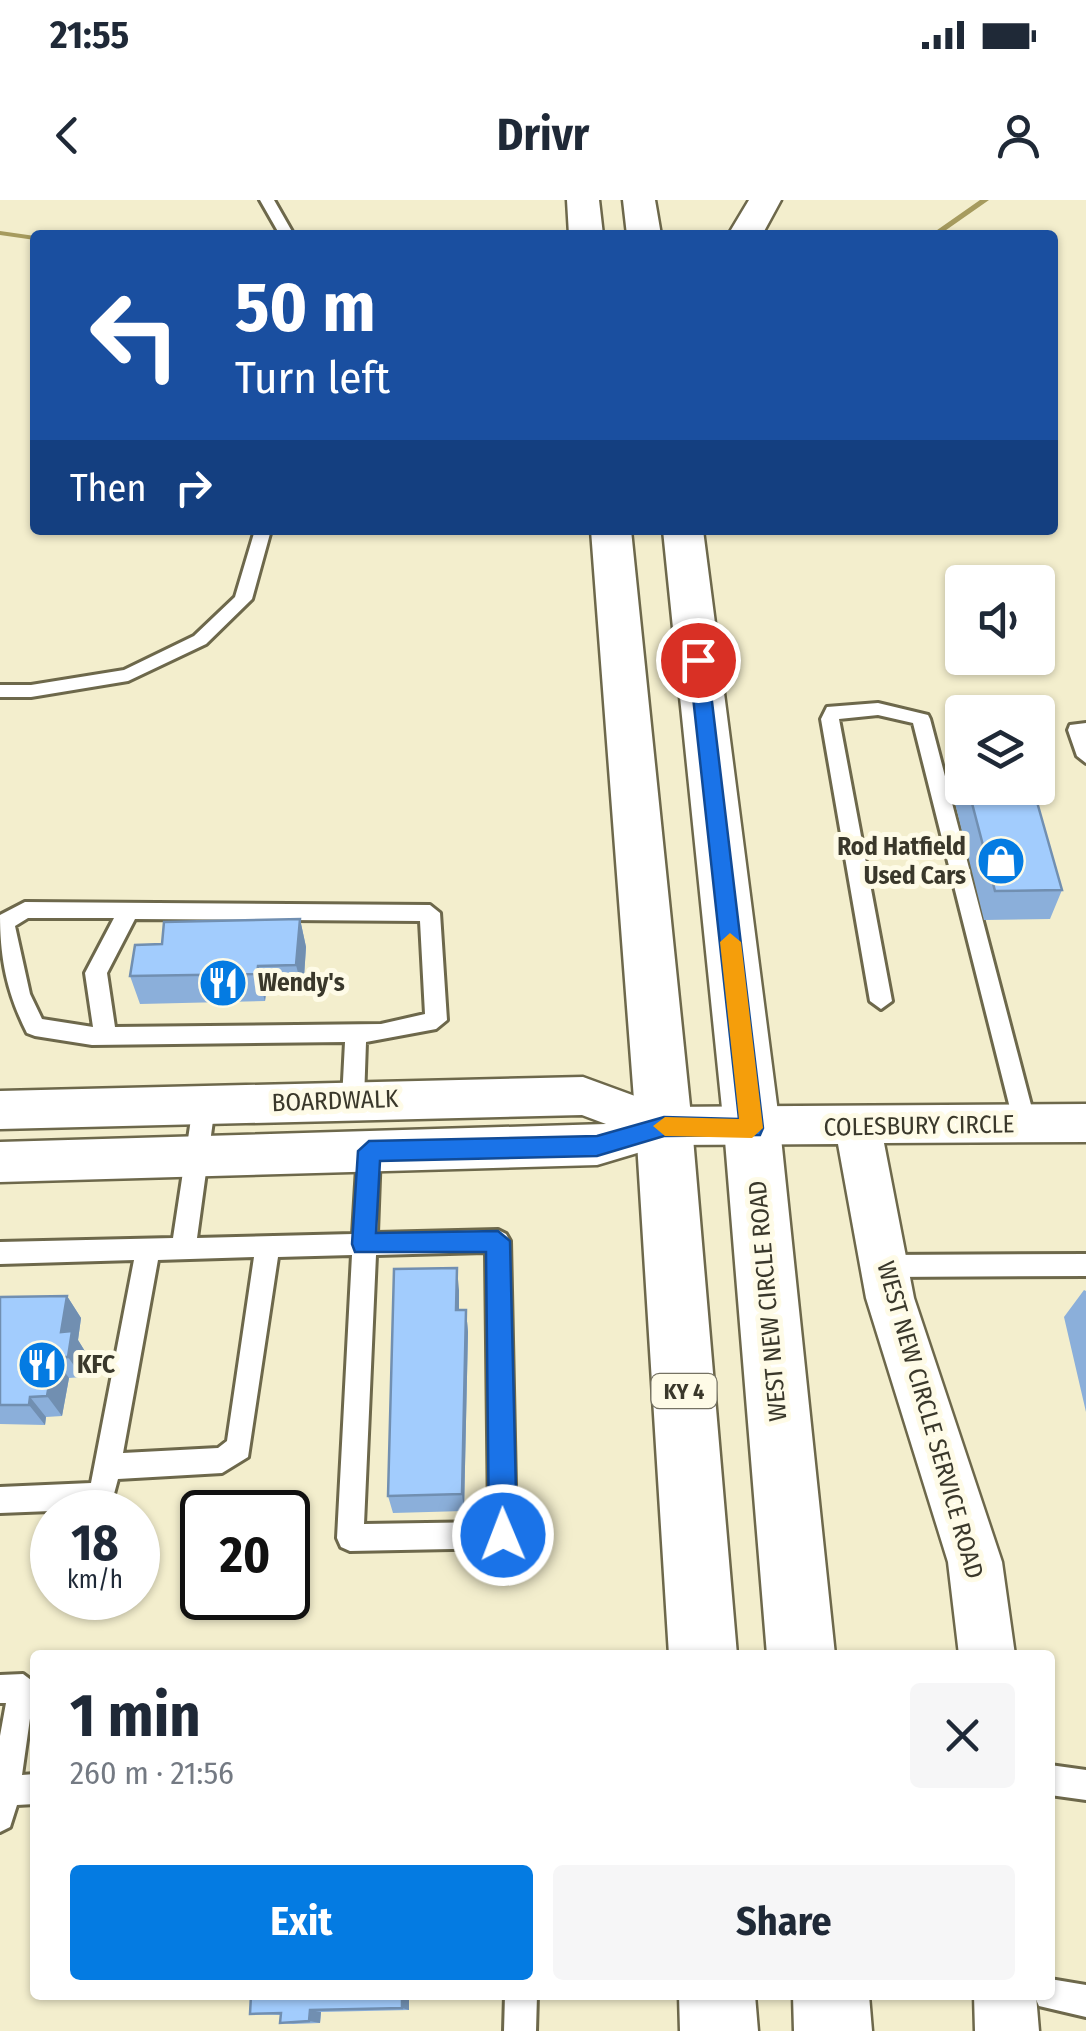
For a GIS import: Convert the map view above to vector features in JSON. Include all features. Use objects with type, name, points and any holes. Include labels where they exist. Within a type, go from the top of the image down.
[{"type":"highway","points":[[583,200],[586,230]]},
{"type":"highway","points":[[639,200],[643,230]]},
{"type":"highway","points":[[749,230],[764,200]]},
{"type":"highway","name":"KY 4","points":[[612,535],[664,1126],[702,1650]]},
{"type":"highway","name":"WEST NEW CIRCLE ROAD","points":[[684,535],[752,1128],[800,1650]]},
{"type":"highway","points":[[717,2000],[719,2031]]},
{"type":"highway","points":[[831,2000],[833,2031]]},
{"type":"street","name":"BOARDWALK","points":[[0,1110],[583,1096],[664,1126]]},
{"type":"street","name":"COLESBURY CIRCLE","points":[[752,1128],[1086,1123]]},
{"type":"street","name":"BOARDWALK","points":[[0,1162],[597,1146],[664,1126],[752,1128]]},
{"type":"street","name":"WEST NEW CIRCLE SERVICE ROAD","points":[[858,1127],[884,1266],[975,1562],[987,1650]]},
{"type":"street","points":[[1005,2000],[1007,2031]]},
{"type":"lane","points":[[267,200],[283,230]]},
{"type":"lane","points":[[0,692],[31,691],[128,675],[200,640],[243,599],[262,535]]},
{"type":"lane","points":[[880,1001],[830,719],[834,712],[878,710],[921,719],[1025,1124]]},
{"type":"lane","points":[[1086,730],[1077,730],[1086,756]]},
{"type":"lane","points":[[26,910],[128,912],[430,913],[436,1020],[382,1034],[106,1036],[35,1026],[18,994],[2,925],[26,910]]},
{"type":"lane","points":[[106,1036],[96,973],[128,912]]},
{"type":"lane","points":[[354,1100],[356,1032]]},
{"type":"lane","points":[[182,1249],[204,1106]]},
{"type":"lane","points":[[0,1254],[268,1246],[364,1244],[498,1241],[503,1535],[350,1538],[364,1244],[369,1151]]},
{"type":"lane","points":[[108,1468],[222,1460],[238,1448],[268,1246]]},
{"type":"lane","points":[[0,1500],[102,1496],[148,1250]]},
{"type":"lane","points":[[884,1266],[1086,1265]]},
{"type":"lane","points":[[0,1689],[23,1688],[2,1804]]},
{"type":"lane","points":[[1055,1781],[1086,1785]]},
{"type":"lane","points":[[2,1804],[30,1791]]},
{"type":"lane","points":[[1055,1996],[1086,2001]]},
{"type":"lane","points":[[520,2031],[521,2000]]},
{"type":"building","points":[[972,805],[1038,805],[1062,890],[995,891]]},
{"type":"building","points":[[300,919],[296,965],[258,966],[257,974],[130,976],[135,945],[162,944],[164,922]]},
{"type":"building","points":[[457,1268],[456,1310],[466,1310],[462,1494],[388,1496],[394,1269]]},
{"type":"building","name":"KFC","points":[[67,1296],[61,1332],[72,1331],[68,1357],[54,1357],[47,1396],[30,1397],[29,1405],[0,1405],[0,1297]]},
{"type":"building","points":[[251,2000],[402,2000],[402,2008],[310,2010],[309,2021],[280,2023],[281,2013],[250,2014]]},
{"type":"waterway","points":[[941,230],[985,200]]},
{"type":"waterway","points":[[0,233],[30,237]]},
{"type":"slow traffic","points":[[665,1126],[752,1128],[730,942]]},
{"type":"place","name":"Rod Hatfield Used Cars","points":[[1001,861]]},
{"type":"place","name":"Wendy's","points":[[223,983]]},
{"type":"place","name":"KFC","points":[[42,1365]]},
{"type":"route","points":[[503,1535],[498,1241],[364,1244],[369,1151],[597,1146],[664,1126],[752,1128],[698,660]]}]
